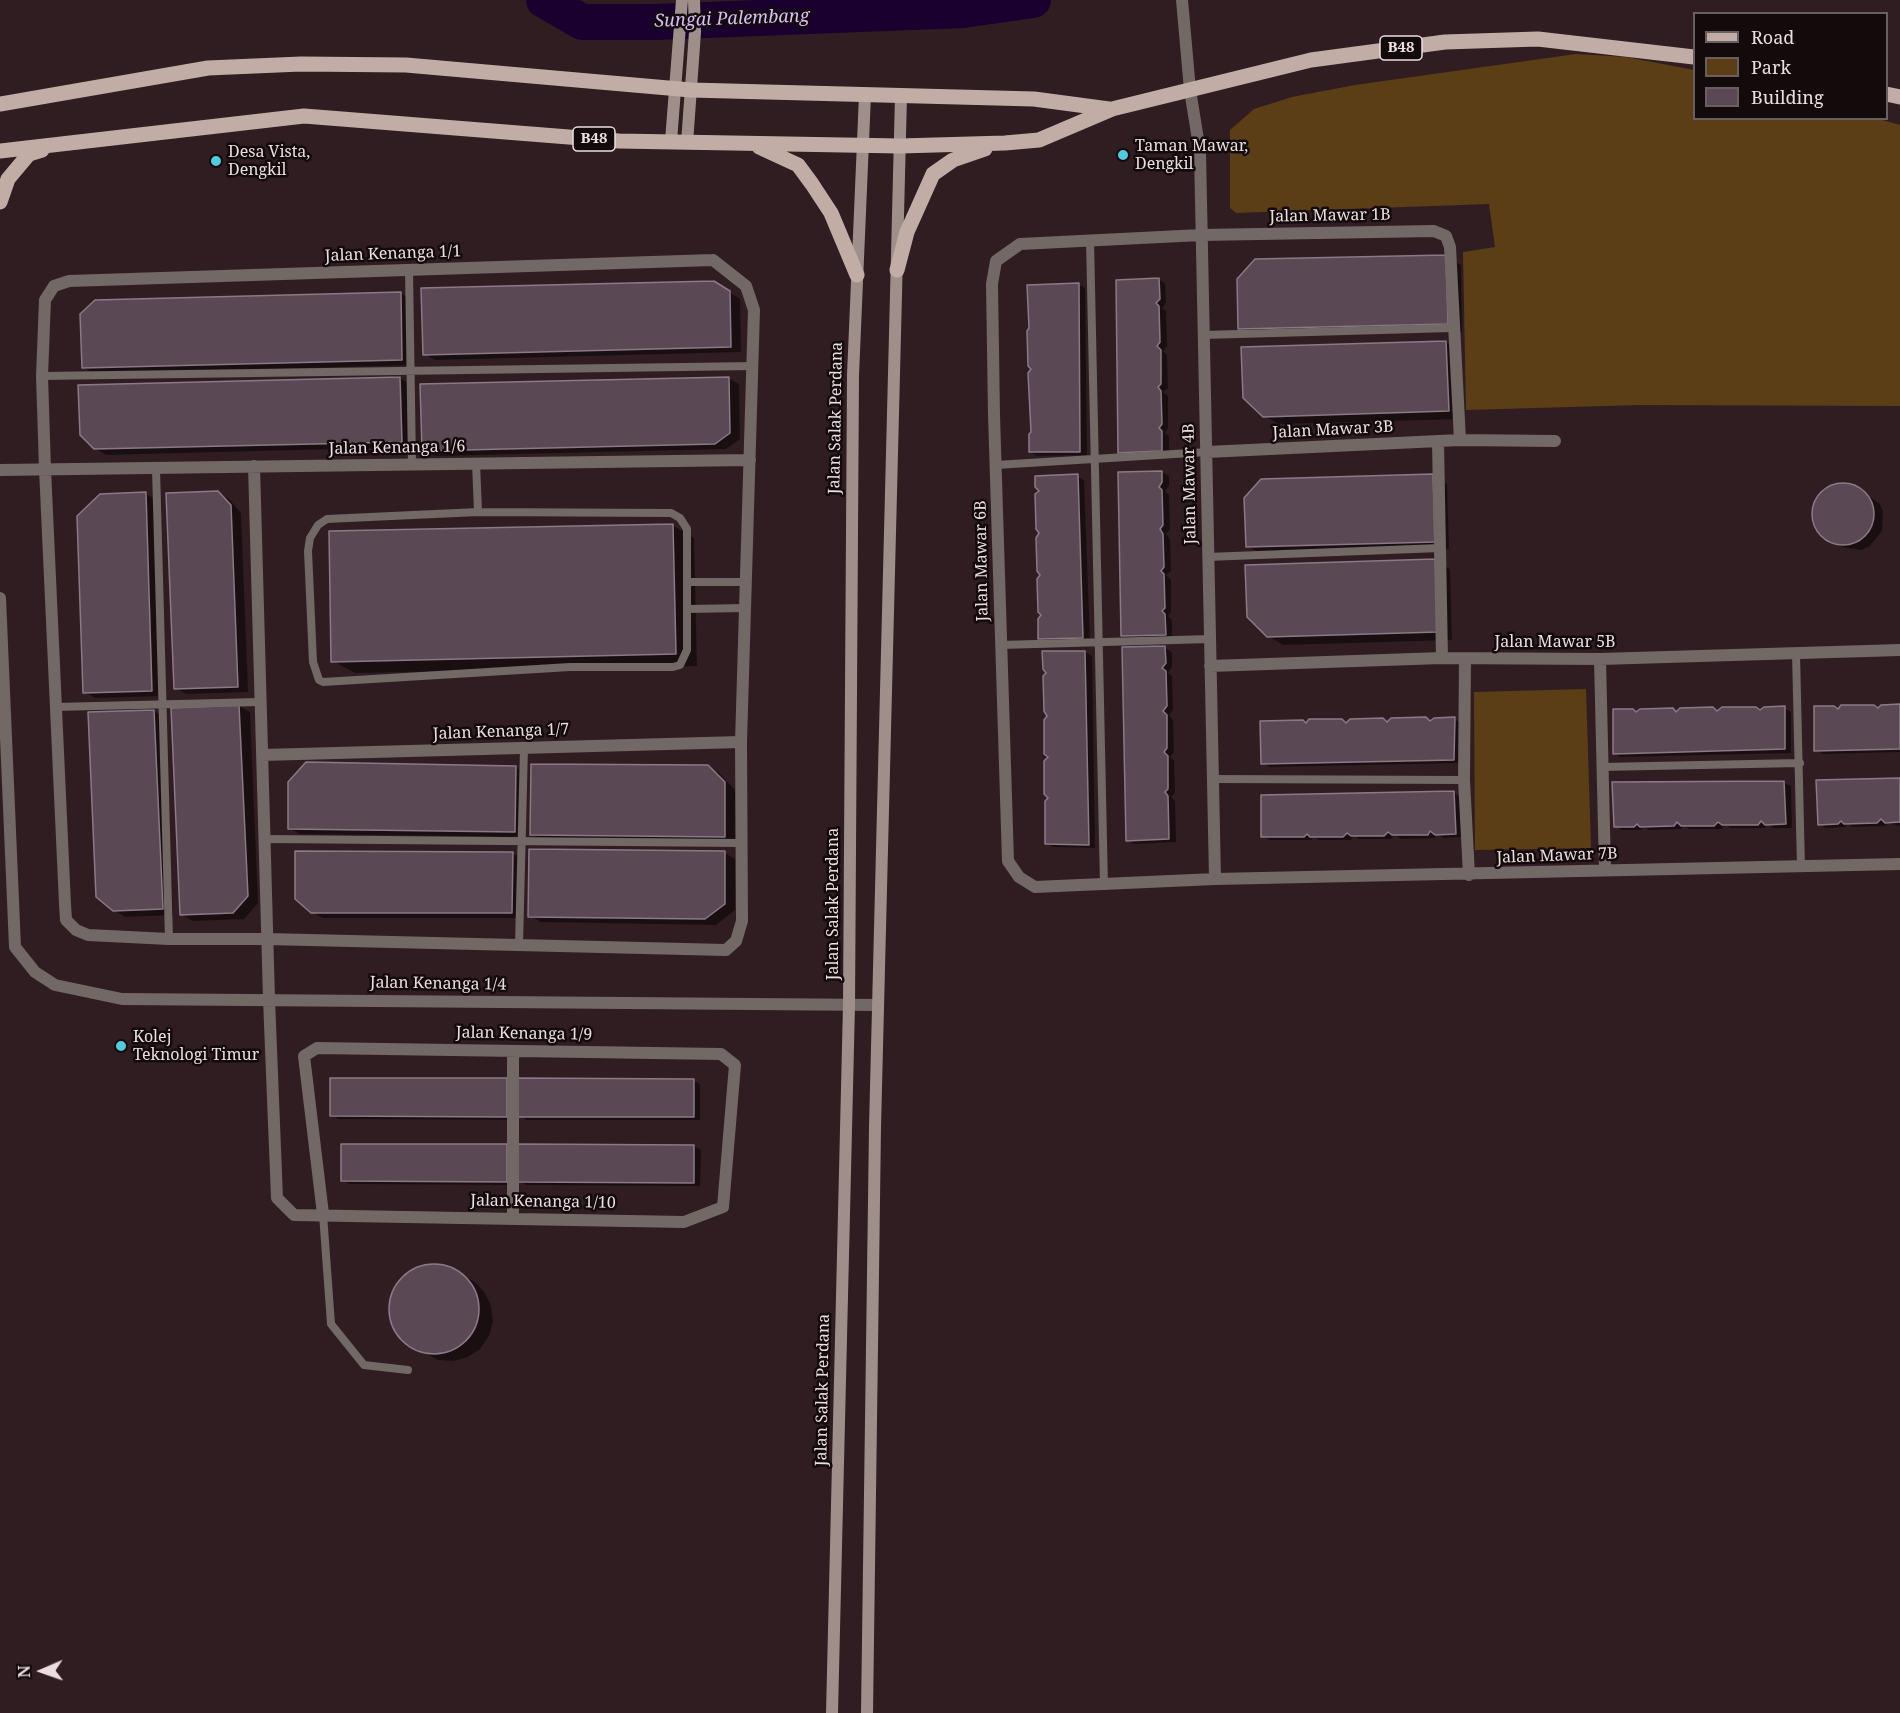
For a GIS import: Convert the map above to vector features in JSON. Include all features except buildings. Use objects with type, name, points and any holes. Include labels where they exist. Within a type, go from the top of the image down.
[{"type":"main road","name":"B48","points":[[0,151],[71,141],[304,116],[619,141],[900,146],[1005,143],[1040,140],[1112,109],[1311,60],[1445,42],[1538,39],[1693,57]]},
{"type":"main road","name":"B48","points":[[0,104],[208,68],[301,63],[406,65],[692,90],[1034,99],[1112,109]]},
{"type":"main road","points":[[0,202],[9,179],[28,153],[71,141]]},
{"type":"main road","points":[[897,270],[907,232],[933,174],[953,160],[1005,143]]},
{"type":"main road","points":[[753,144],[798,165],[831,213],[857,275]]},
{"type":"street","points":[[671,141],[682,0]]},
{"type":"street","points":[[687,143],[695,32],[694,0]]},
{"type":"street","name":"Jalan Mawar 4B","points":[[1182,0],[1190,90],[1200,152],[1215,879]]},
{"type":"street","name":"Jalan Salak Perdana","points":[[832,1713],[849,1005],[850,562],[857,275],[865,95]]},
{"type":"street","points":[[867,1713],[879,1005],[901,96]]},
{"type":"street","name":"Jalan Mawar 1B","points":[[996,261],[1020,244],[1201,234],[1434,231],[1446,236],[1450,247],[1453,328]]},
{"type":"street","name":"Jalan Kenanga 1/1","points":[[42,376],[45,300],[54,286],[69,280],[713,260],[732,272],[746,286],[754,310],[754,366]]},
{"type":"street","name":"Jalan Mawar 6B","points":[[996,261],[992,284],[1008,861]]},
{"type":"street","points":[[1453,328],[1460,440]]},
{"type":"street","points":[[42,376],[66,920],[76,930],[88,935],[169,939],[267,939],[726,950],[736,941],[742,921],[741,742],[754,366]]},
{"type":"street","name":"Jalan Mawar 3B","points":[[1207,452],[1460,440],[1555,441]]},
{"type":"street","points":[[1438,442],[1442,658]]},
{"type":"street","name":"Jalan Kenanga 1/6","points":[[0,470],[750,459]]},
{"type":"street","points":[[254,466],[268,999]]},
{"type":"street","points":[[0,598],[3,727]]},
{"type":"street","name":"Jalan Mawar 5B","points":[[1210,666],[1442,658],[1600,659],[1900,650]]},
{"type":"street","points":[[1465,659],[1464,780],[1469,875]]},
{"type":"street","points":[[1600,659],[1605,870]]},
{"type":"street","name":"Jalan Kenanga 1/4","points":[[3,727],[15,947],[34,972],[55,985],[73,991],[122,999],[879,1005]]},
{"type":"street","name":"Jalan Kenanga 1/7","points":[[262,755],[741,742]]},
{"type":"street","name":"Jalan Mawar 7B","points":[[1008,861],[1019,877],[1035,887],[1104,886],[1215,879],[1801,868],[1900,864]]},
{"type":"street","name":"Jalan Kenanga 1/10","points":[[268,999],[277,1198],[294,1215],[684,1222],[723,1207],[728,1142]]},
{"type":"street","name":"Jalan Kenanga 1/9","points":[[323,1214],[304,1056],[317,1048],[721,1054],[735,1065],[728,1142]]},
{"type":"street","points":[[513,1051],[513,1218]]},
{"type":"lane","points":[[1090,240],[1097,461],[1104,886]]},
{"type":"lane","points":[[409,270],[412,464]]},
{"type":"lane","points":[[1203,335],[1453,328]]},
{"type":"lane","points":[[42,376],[754,366]]},
{"type":"lane","points":[[996,465],[1097,461],[1207,452]]},
{"type":"lane","points":[[476,463],[478,512]]},
{"type":"lane","points":[[156,469],[169,939]]},
{"type":"lane","points":[[478,512],[671,513],[680,518],[687,529],[687,650],[680,665],[673,667],[570,667],[335,682],[319,680],[312,662],[308,551],[310,538],[318,525],[327,519],[478,512]]},
{"type":"lane","points":[[1207,557],[1440,548]]},
{"type":"lane","points":[[687,582],[747,582]]},
{"type":"lane","points":[[687,609],[746,608]]},
{"type":"lane","points":[[1001,645],[1210,639]]},
{"type":"lane","points":[[1796,653],[1801,868]]},
{"type":"lane","points":[[55,707],[260,702]]},
{"type":"lane","points":[[519,945],[524,748]]},
{"type":"lane","points":[[1601,767],[1800,763]]},
{"type":"lane","points":[[1212,779],[1464,780]]},
{"type":"lane","points":[[264,839],[741,843]]},
{"type":"lane","points":[[323,1214],[331,1324],[364,1365],[408,1370]]},
{"type":"green space","points":[[1576,54],[1626,57],[1693,70],[1693,120],[1882,120],[1900,125],[1900,406],[1640,405],[1466,410],[1463,252],[1495,247],[1489,204],[1236,213],[1230,208],[1230,130],[1254,109],[1292,97],[1355,85]]},
{"type":"green space","points":[[1586,689],[1591,848],[1475,850],[1474,692]]},
{"type":"waterway","name":"Sungai Palembang","points":[[544,0],[582,22],[655,22],[963,10],[1033,0]]},
{"type":"place","name":"Taman Mawar, Dengkil","points":[[1123,155]]},
{"type":"place","name":"Desa Vista, Dengkil","points":[[216,161]]},
{"type":"place","name":"Kolej Teknologi Timur","points":[[121,1046]]}]
